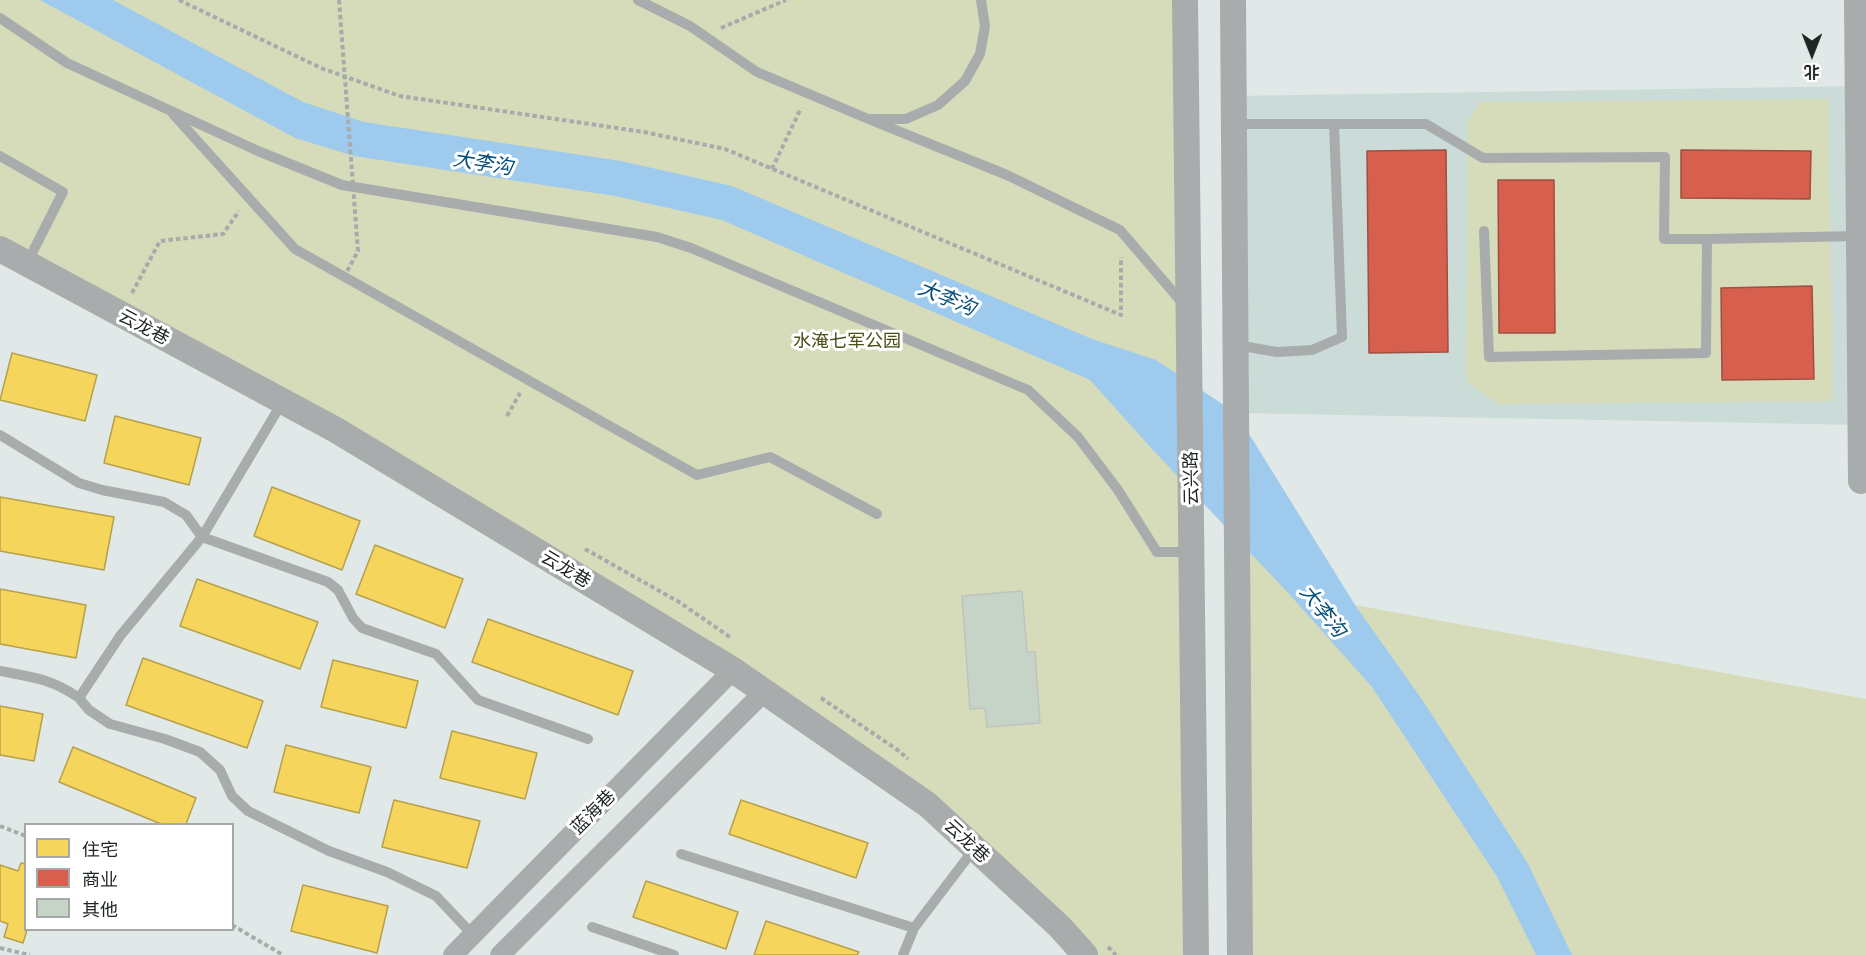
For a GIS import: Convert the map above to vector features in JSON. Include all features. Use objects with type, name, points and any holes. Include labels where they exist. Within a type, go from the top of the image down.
[{"type":"street","name":"云兴路","points":[[1185,0],[1196,955]]},
{"type":"street","points":[[1233,0],[1240,955]]},
{"type":"street","points":[[1857,0],[1864,481]]},
{"type":"street","name":"云龙巷","points":[[0,249],[346,435],[733,670],[928,805],[1060,927],[1085,955]]},
{"type":"street","name":"蓝海巷","points":[[453,955],[733,670]]},
{"type":"street","name":"蓝海巷","points":[[500,955],[764,692]]},
{"type":"street","points":[[1189,955],[1196,926]]},
{"type":"lane","points":[[638,0],[701,34],[757,72],[1007,175],[1120,230],[1189,310]]},
{"type":"lane","points":[[866,118],[906,119],[938,105],[965,81],[980,54],[985,26],[981,0]]},
{"type":"lane","points":[[0,18],[67,63],[258,151],[342,185],[657,237],[691,248],[1028,390],[1078,437],[1118,490],[1157,552],[1191,543]]},
{"type":"lane","points":[[168,110],[296,249],[344,277],[697,475],[770,457],[877,514]]},
{"type":"lane","points":[[1234,124],[1426,124],[1483,158],[1665,157],[1664,239],[1859,236]]},
{"type":"lane","points":[[1236,345],[1277,352],[1312,351],[1342,337],[1334,124]]},
{"type":"lane","points":[[0,156],[63,192],[27,263]]},
{"type":"lane","points":[[1484,231],[1489,357],[1706,353],[1707,239]]},
{"type":"lane","points":[[79,698],[120,636],[201,537],[283,401]]},
{"type":"lane","points":[[0,435],[79,483],[102,490],[164,502],[186,515],[201,537],[328,582],[338,590],[353,618],[362,628],[436,654],[478,700],[588,740]]},
{"type":"lane","points":[[0,671],[41,679],[63,687],[79,698],[89,710],[110,724],[200,752],[220,770],[232,796],[248,811],[329,850],[387,872],[436,896],[472,934]]},
{"type":"lane","points":[[903,955],[914,928],[975,848]]},
{"type":"lane","points":[[681,854],[914,928]]},
{"type":"lane","points":[[592,927],[674,955]]},
{"type":"path","points":[[179,0],[321,68],[400,96],[644,132],[725,149],[1122,315],[1120,230]]},
{"type":"path","points":[[339,0],[358,251],[344,277]]},
{"type":"path","points":[[701,34],[732,25],[786,0]]},
{"type":"path","points":[[772,169],[808,94]]},
{"type":"path","points":[[128,300],[160,241],[223,234],[248,198]]},
{"type":"path","points":[[507,416],[527,379]]},
{"type":"path","points":[[0,826],[24,835]]},
{"type":"path","points":[[234,926],[283,955]]},
{"type":"path","points":[[0,948],[30,955]]},
{"type":"shaded area","points":[[1858,86],[1861,425],[1236,413],[1234,96]]},
{"type":"green space","name":"水淹七军公园","points":[[0,0],[1185,0],[1196,955],[1085,955],[928,805],[733,670],[0,245]]},
{"type":"green space","points":[[1828,99],[1833,401],[1498,404],[1466,381],[1467,123],[1480,102]]},
{"type":"green space","points":[[1236,413],[1355,605],[1866,699],[1866,955],[1240,955]]},
{"type":"water","name":"大李沟","points":[[40,0],[113,0],[303,102],[364,122],[621,161],[732,186],[1092,339],[1156,360],[1236,413],[1355,605],[1423,701],[1527,862],[1572,955],[1536,955],[1496,875],[1372,687],[1291,596],[1090,380],[722,220],[615,196],[354,156],[295,138]]},
{"type":"building: 住宅","points":[[12,353],[97,375],[85,421],[0,400]]},
{"type":"building: 住宅","points":[[115,416],[201,438],[189,485],[104,463]]},
{"type":"building: 住宅","points":[[272,487],[360,521],[342,570],[254,536]]},
{"type":"building: 住宅","points":[[0,497],[114,517],[104,570],[0,551]]},
{"type":"building: 住宅","points":[[375,545],[463,579],[445,628],[356,594]]},
{"type":"building: 住宅","points":[[197,579],[318,622],[300,669],[180,626]]},
{"type":"building: 住宅","points":[[0,589],[86,605],[76,658],[0,644]]},
{"type":"building: 住宅","points":[[488,619],[633,671],[618,715],[472,662]]},
{"type":"building: 住宅","points":[[143,658],[263,701],[247,748],[126,705]]},
{"type":"building: 住宅","points":[[333,660],[418,681],[406,728],[321,707]]},
{"type":"building: 住宅","points":[[0,706],[43,714],[34,761],[0,755]]},
{"type":"building: 住宅","points":[[452,731],[537,753],[525,799],[440,778]]},
{"type":"building: 住宅","points":[[286,745],[371,767],[359,813],[274,792]]},
{"type":"building: 住宅","points":[[73,747],[196,798],[186,823],[159,823],[59,782]]},
{"type":"building: 住宅","points":[[394,800],[480,821],[467,868],[382,847]]},
{"type":"building: 住宅","points":[[741,800],[868,843],[856,878],[729,834]]},
{"type":"building: 住宅","points":[[21,863],[24,864],[24,931],[27,931],[23,943],[4,937],[8,924],[0,921],[0,865],[18,871]]},
{"type":"building: 住宅","points":[[646,881],[738,912],[726,949],[633,917]]},
{"type":"building: 住宅","points":[[303,885],[388,906],[377,953],[291,931]]},
{"type":"building: 住宅","points":[[766,921],[859,952],[857,955],[754,955]]},
{"type":"building: 商业","points":[[1446,150],[1448,352],[1369,353],[1367,151]]},
{"type":"building: 商业","points":[[1681,150],[1811,151],[1810,199],[1681,198]]},
{"type":"building: 商业","points":[[1498,180],[1554,180],[1555,333],[1499,333]]},
{"type":"building: 商业","points":[[1812,286],[1814,379],[1722,380],[1721,288]]},
{"type":"building: 其他","points":[[1022,591],[1027,652],[1035,652],[1040,723],[987,727],[985,708],[970,709],[962,596]]}]
